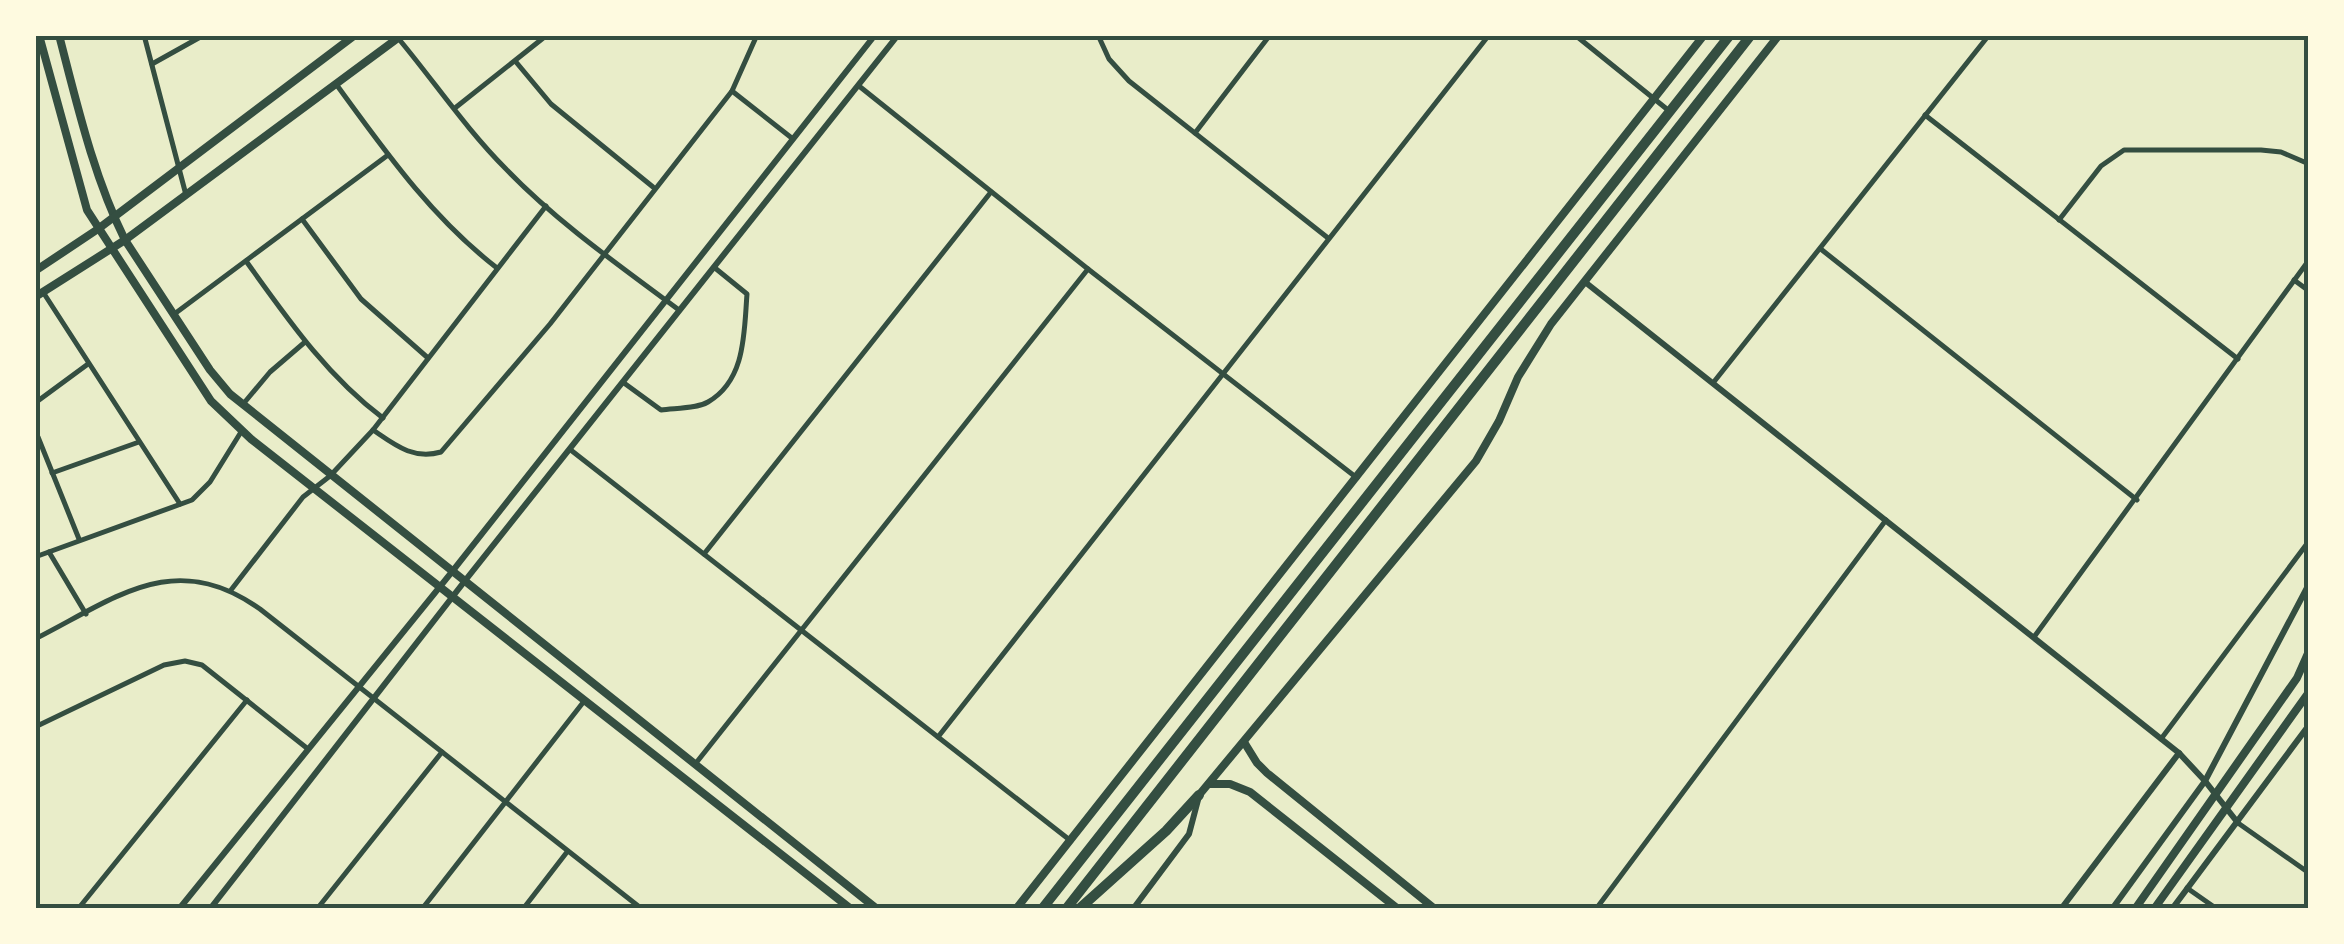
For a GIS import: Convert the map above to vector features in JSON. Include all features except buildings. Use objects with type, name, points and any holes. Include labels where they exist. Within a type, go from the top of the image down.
[{"type":"highway","points":[[1042,909],[1730,35]]},
{"type":"highway","points":[[1066,909],[1751,35]]},
{"type":"highway","points":[[1078,909],[1166,831],[1199,796]]},
{"type":"main road","points":[[39,35],[81,196],[98,229],[211,402],[314,488],[847,906],[853,891]]},
{"type":"main road","points":[[59,35],[93,162],[124,240],[210,370],[242,405],[876,909]]},
{"type":"main road","points":[[35,271],[98,229],[355,35]]},
{"type":"main road","points":[[1016,909],[1704,35]]},
{"type":"main road","points":[[1199,796],[1476,462],[1518,377],[1551,324],[1780,35]]},
{"type":"main road","points":[[39,295],[124,240],[400,36]]},
{"type":"main road","points":[[2134,909],[2297,678],[2309,651]]},
{"type":"main road","points":[[2154,909],[2309,692]]},
{"type":"main road","points":[[1244,742],[1257,764],[1434,909]]},
{"type":"main road","points":[[1209,784],[1240,786],[1250,792],[1398,909]]},
{"type":"main road","points":[[1387,900],[1402,882]]},
{"type":"street","points":[[144,35],[186,195]]},
{"type":"street","points":[[152,64],[204,35]]},
{"type":"street","points":[[455,108],[547,35]]},
{"type":"street","points":[[373,430],[401,450],[415,454],[441,452],[550,324],[732,90],[757,35]]},
{"type":"street","points":[[179,909],[451,573],[874,35]]},
{"type":"street","points":[[210,909],[898,35]]},
{"type":"street","points":[[1098,35],[1119,71],[1328,238]]},
{"type":"street","points":[[1195,133],[1270,35]]},
{"type":"street","points":[[938,737],[1489,35]]},
{"type":"street","points":[[1575,35],[1670,112]]},
{"type":"street","points":[[1714,383],[1989,35]]},
{"type":"street","points":[[400,36],[507,171],[681,312]]},
{"type":"street","points":[[516,62],[551,104],[653,188]]},
{"type":"street","points":[[336,84],[449,228],[497,268]]},
{"type":"street","points":[[859,86],[1357,478]]},
{"type":"street","points":[[732,90],[793,139]]},
{"type":"street","points":[[824,99],[839,111]]},
{"type":"street","points":[[1924,114],[2238,359]]},
{"type":"street","points":[[2060,220],[2101,166],[2124,150],[2261,150],[2281,152],[2309,164]]},
{"type":"street","points":[[173,315],[388,155]]},
{"type":"street","points":[[704,554],[992,192]]},
{"type":"street","points":[[230,590],[303,497],[330,476],[373,430],[546,206]]},
{"type":"street","points":[[302,219],[361,299],[428,358]]},
{"type":"street","points":[[1821,250],[2137,500]]},
{"type":"street","points":[[2034,638],[2309,260]]},
{"type":"street","points":[[246,261],[336,378],[382,418]]},
{"type":"street","points":[[624,384],[660,410],[706,404],[724,387],[741,361],[746,294],[715,268]]},
{"type":"street","points":[[696,763],[1088,269]]},
{"type":"street","points":[[2294,280],[2309,290]]},
{"type":"street","points":[[1585,282],[2179,753],[2206,780],[2238,823],[2309,873]]},
{"type":"street","points":[[39,295],[180,504]]},
{"type":"street","points":[[242,405],[270,372],[305,342]]},
{"type":"street","points":[[35,403],[88,364]]},
{"type":"street","points":[[35,556],[192,500],[210,482],[242,430]]},
{"type":"street","points":[[38,437],[79,538]]},
{"type":"street","points":[[52,473],[139,442]]},
{"type":"street","points":[[572,450],[1071,841]]},
{"type":"street","points":[[1596,909],[1886,520]]},
{"type":"street","points":[[2161,739],[2309,541]]},
{"type":"street","points":[[49,551],[86,614]]},
{"type":"street","points":[[35,639],[141,586],[194,580],[230,590],[642,909]]},
{"type":"street","points":[[2112,909],[2206,780],[2309,584]]},
{"type":"street","points":[[35,726],[178,661],[202,665],[308,748]]},
{"type":"street","points":[[78,909],[247,700]]},
{"type":"street","points":[[422,909],[585,700]]},
{"type":"street","points":[[2172,909],[2309,725]]},
{"type":"street","points":[[318,909],[442,752]]},
{"type":"street","points":[[2061,909],[2179,753]]},
{"type":"street","points":[[1134,909],[1189,834],[1199,796]]},
{"type":"street","points":[[523,909],[568,851]]},
{"type":"street","points":[[2187,888],[2217,909]]}]
